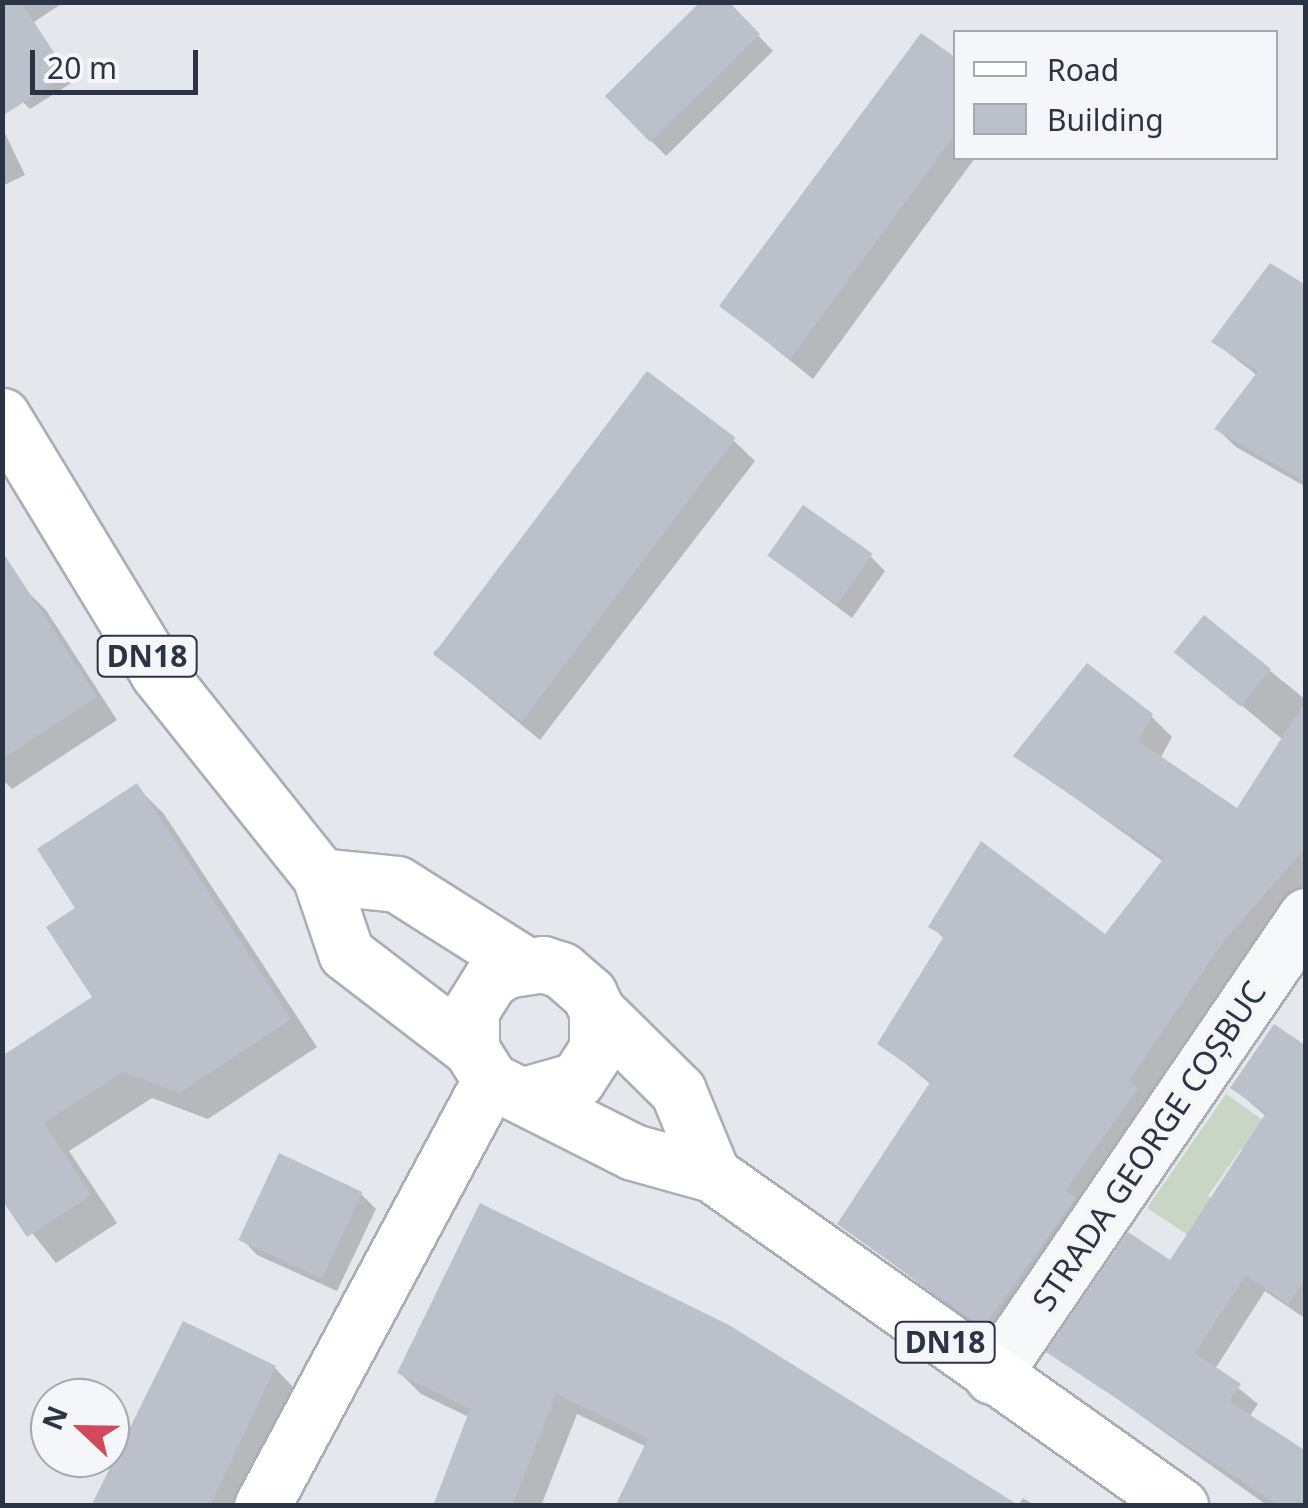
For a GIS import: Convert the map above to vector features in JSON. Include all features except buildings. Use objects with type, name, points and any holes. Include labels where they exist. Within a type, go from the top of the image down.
[{"type":"main road","name":"DN18","points":[[2,416],[158,673],[320,876],[346,952],[495,1074],[633,1152],[712,1174],[1180,1506]]},
{"type":"main road","points":[[320,876],[397,884],[524,965]]},
{"type":"main road","points":[[598,1011],[597,1049],[577,1080],[542,1095],[495,1074],[470,1012],[478,994],[506,970],[524,965],[561,970],[678,1091],[712,1174]]},
{"type":"main road","points":[[262,1506],[495,1074]]},
{"type":"street","name":"STRADA GEORGE COȘBUC","points":[[992,1376],[1306,916]]},
{"type":"green space","points":[[1226,1094],[1278,1131],[1258,1160],[1241,1149],[1208,1196],[1224,1208],[1200,1243],[1147,1208]]}]
